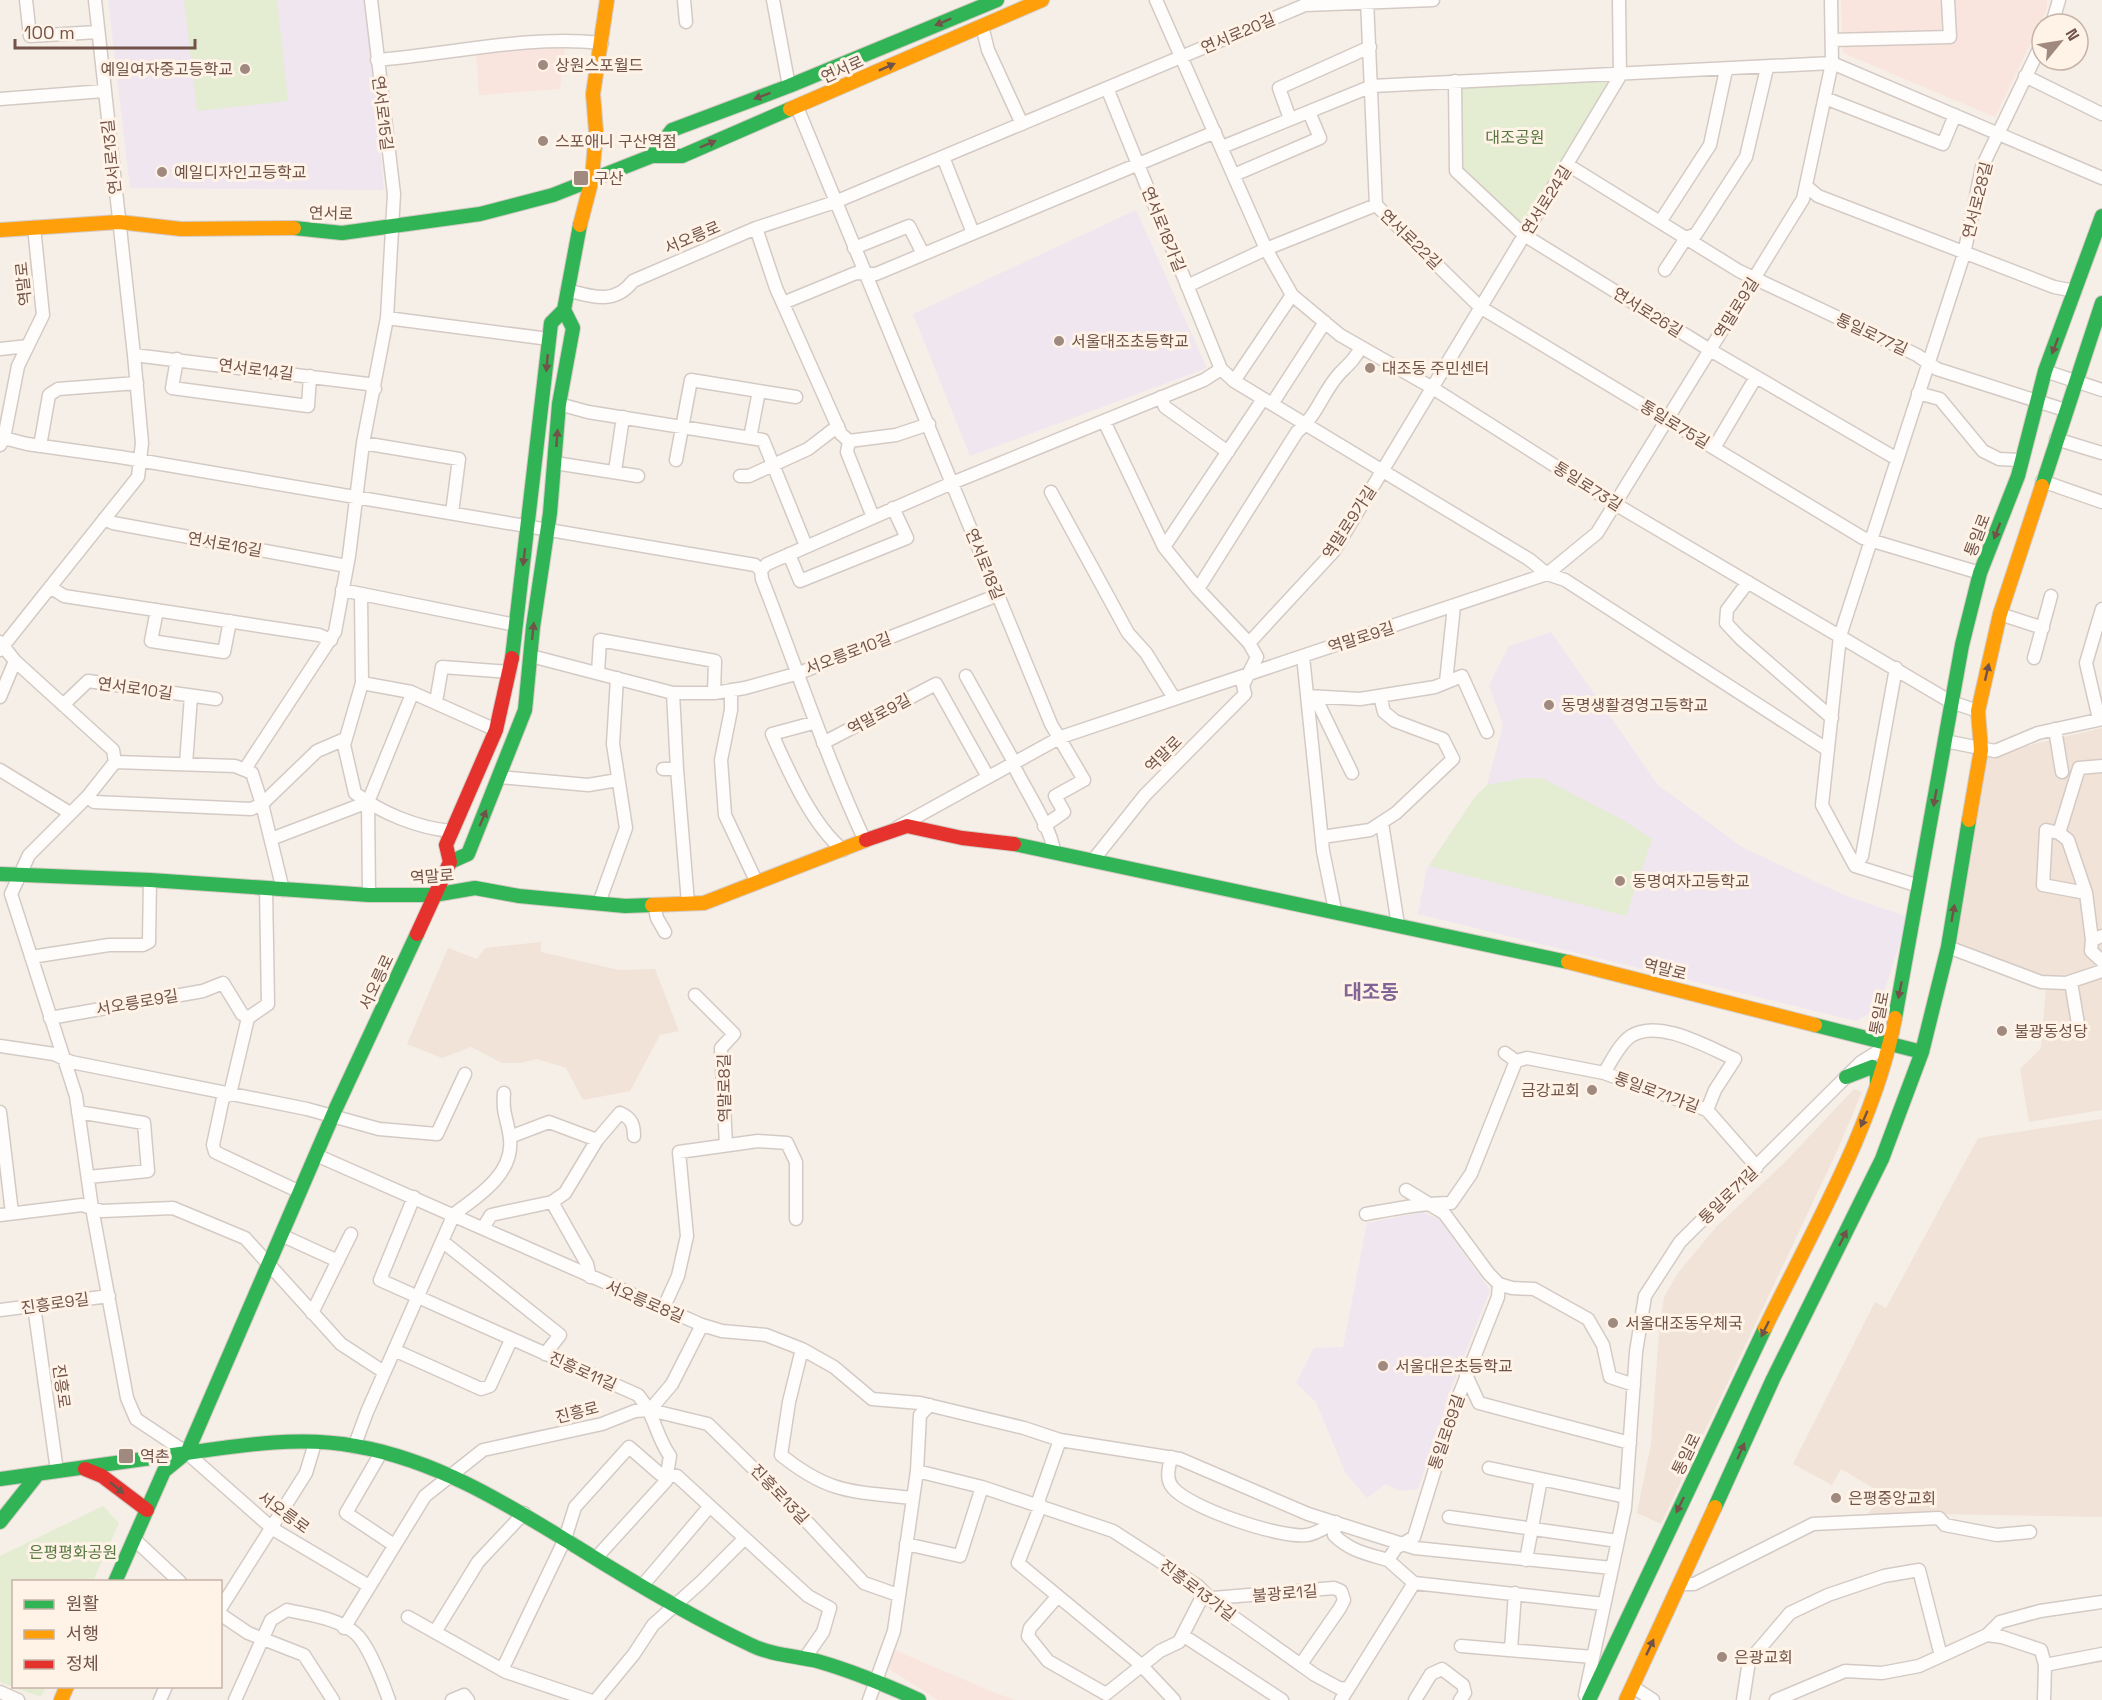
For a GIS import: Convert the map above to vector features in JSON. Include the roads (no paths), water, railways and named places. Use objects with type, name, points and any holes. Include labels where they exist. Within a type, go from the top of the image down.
[{"type":"main road","name":"서오릉로","points":[[450,862],[468,854],[525,710],[548,532],[560,404],[573,328],[564,310],[574,249],[592,179],[596,131],[593,94],[607,0]]},
{"type":"main road","name":"연서로","points":[[652,156],[672,130],[789,86],[972,4],[997,0]]},
{"type":"main road","name":"연서로","points":[[0,230],[119,222],[181,229],[278,227],[342,233],[480,214],[553,195],[652,156],[682,156],[1042,0]]},
{"type":"main road","name":"통일로","points":[[1589,1700],[1681,1504],[1832,1195],[1877,1085],[1890,1044],[1951,702],[1980,573],[2018,476],[2020,460],[2045,371],[2102,216]]},
{"type":"main road","points":[[1626,1700],[1773,1379],[1882,1160],[1922,1052],[1948,947],[1981,750],[1978,711],[2000,614],[2074,382],[2102,303]]},
{"type":"main road","name":"서오릉로","points":[[115,1580],[164,1471],[187,1453],[333,1115],[450,862],[446,845],[496,730],[510,672],[551,323],[564,310]]},
{"type":"main road","name":"역말로","points":[[0,874],[150,880],[369,895],[434,895],[475,888],[519,896],[626,906],[704,903],[894,829],[907,826],[962,838],[1094,859],[1565,961],[1922,1052]]},
{"type":"main road","points":[[1846,1077],[1872,1067],[1877,1074],[1877,1085]]},
{"type":"main road","points":[[0,1479],[242,1445],[315,1443],[382,1451],[451,1474],[524,1513],[642,1586],[755,1647],[805,1658],[878,1681],[919,1700]]},
{"type":"main road","points":[[85,1468],[102,1476],[147,1510]]},
{"type":"main road","points":[[0,1522],[38,1474]]},
{"type":"street","points":[[26,0],[30,36],[98,32]]},
{"type":"street","name":"연서로13길","points":[[95,0],[119,222]]},
{"type":"street","name":"연서로15길","points":[[371,0],[394,194],[394,226]]},
{"type":"street","points":[[684,0],[686,22]]},
{"type":"street","points":[[773,0],[789,86]]},
{"type":"street","name":"연서로20길","points":[[1156,0],[1266,249],[1292,295],[1324,322],[1361,347],[1431,387]]},
{"type":"street","points":[[1367,2],[1433,0]]},
{"type":"street","points":[[1619,0],[1620,75]]},
{"type":"street","name":"역말로9길","points":[[894,829],[1060,737],[1547,574],[1597,533],[1803,199],[1832,63],[1831,0]]},
{"type":"street","points":[[1832,40],[1950,37],[1948,0]]},
{"type":"street","name":"연서로20길","points":[[1107,88],[1305,5],[1367,2]]},
{"type":"street","name":"연서로22길","points":[[1367,2],[1376,205],[1480,307]]},
{"type":"street","points":[[982,26],[988,50],[1022,124]]},
{"type":"street","points":[[377,60],[435,55],[485,45],[556,40],[602,43]]},
{"type":"street","points":[[1290,119],[1279,88],[1370,47]]},
{"type":"street","points":[[1222,147],[1372,86],[1832,63],[2102,178]]},
{"type":"street","name":"연서로28길","points":[[1928,364],[1964,254],[1982,167],[2030,67]]},
{"type":"street","points":[[1665,270],[1686,238],[1696,234],[1746,157],[1767,68]]},
{"type":"street","points":[[1660,222],[1710,145],[1726,70]]},
{"type":"street","name":"연서로24길","points":[[1431,387],[1568,165],[1620,75]]},
{"type":"street","points":[[2025,76],[2102,114]]},
{"type":"street","points":[[1455,81],[1456,171],[1524,235]]},
{"type":"street","points":[[835,202],[1107,88]]},
{"type":"street","name":"연서로18가길","points":[[1107,88],[1221,369],[1234,381]]},
{"type":"street","points":[[0,99],[104,91]]},
{"type":"street","points":[[1825,98],[1942,144],[1955,115]]},
{"type":"street","name":"연서로18길","points":[[797,107],[1051,724],[1084,780],[1055,796],[1064,812],[1044,826]]},
{"type":"street","points":[[1234,175],[1320,138],[1310,112]]},
{"type":"street","points":[[783,303],[856,273],[876,274],[1215,132]]},
{"type":"street","points":[[943,157],[972,233]]},
{"type":"street","name":"통일로77길","points":[[1568,165],[1754,278],[1917,355],[1928,364],[2065,410]]},
{"type":"street","points":[[1806,186],[1818,196],[1964,254],[2054,287],[2075,291]]},
{"type":"street","name":"서오릉로","points":[[567,290],[602,300],[627,289],[633,281],[756,228],[835,202]]},
{"type":"street","points":[[1187,286],[1266,249],[1376,205]]},
{"type":"street","points":[[119,222],[142,443],[138,477],[1,646],[113,750],[115,762],[88,796],[29,855],[11,894],[78,1112],[92,1208],[127,1398],[136,1419],[187,1453]]},
{"type":"street","points":[[245,769],[335,632],[347,566],[354,498],[363,443],[387,318],[394,226]]},
{"type":"street","points":[[854,248],[909,226],[923,254]]},
{"type":"street","name":"역말로","points":[[1,440],[18,366],[43,315],[34,227]]},
{"type":"street","points":[[756,228],[783,303],[838,426],[849,441],[847,452],[873,517]]},
{"type":"street","name":"연서로26길","points":[[1524,235],[1710,350],[1897,459]]},
{"type":"street","points":[[1292,295],[1234,381],[1383,469],[1530,560],[1547,574],[1565,580],[1828,750]]},
{"type":"street","name":"통일로75길","points":[[1480,307],[1871,540],[1980,573]]},
{"type":"street","points":[[387,318],[549,339]]},
{"type":"street","points":[[1164,547],[1228,452],[1268,401],[1324,322]]},
{"type":"street","points":[[0,349],[28,346]]},
{"type":"street","points":[[1198,590],[1297,432],[1306,424],[1341,372],[1351,366],[1361,347]]},
{"type":"street","name":"연서로14길","points":[[134,355],[368,384],[375,389]]},
{"type":"street","points":[[177,359],[172,388],[308,406],[310,376]]},
{"type":"street","points":[[1919,886],[1855,866],[1822,805],[1840,636],[1928,364]]},
{"type":"street","points":[[1,440],[452,513],[527,529],[703,555],[755,566],[761,570],[767,564],[806,546],[952,483],[1204,380],[1221,369]]},
{"type":"street","points":[[2045,371],[2102,390]]},
{"type":"street","points":[[1714,447],[1756,377]]},
{"type":"street","points":[[676,460],[691,380],[796,397]]},
{"type":"street","points":[[40,446],[48,395],[58,388],[137,383]]},
{"type":"street","name":"역말로9가길","points":[[1249,643],[1334,551],[1431,387]]},
{"type":"street","name":"통일로73길","points":[[1431,387],[1615,504],[1951,702],[1978,711]]},
{"type":"street","points":[[750,438],[759,391]]},
{"type":"street","points":[[1918,393],[1940,399],[1983,451],[1999,459],[2020,460]]},
{"type":"street","points":[[1161,398],[1165,407],[1228,452]]},
{"type":"street","points":[[560,404],[578,410],[762,440],[806,546]]},
{"type":"street","points":[[615,471],[623,417]]},
{"type":"street","points":[[1104,421],[1164,547],[1198,590],[1249,643],[1257,657],[1250,672]]},
{"type":"street","points":[[849,441],[896,435],[929,424]]},
{"type":"street","points":[[740,476],[749,476],[808,448],[838,426]]},
{"type":"street","points":[[2056,439],[2102,453]]},
{"type":"street","points":[[363,443],[459,459],[452,513]]},
{"type":"street","points":[[555,463],[638,476]]},
{"type":"street","points":[[2042,481],[2102,502]]},
{"type":"street","points":[[1051,492],[1128,633],[1146,653],[1174,698]]},
{"type":"street","points":[[789,554],[800,581],[907,538],[893,508]]},
{"type":"street","name":"연서로16길","points":[[104,519],[112,524],[347,566]]},
{"type":"street","name":"서오릉로10길","points":[[761,570],[762,579],[799,673],[998,595]]},
{"type":"street","points":[[1748,582],[1727,610],[1726,622],[1740,638],[1832,718]]},
{"type":"street","points":[[50,587],[64,596],[319,635],[331,640]]},
{"type":"street","points":[[342,590],[516,625]]},
{"type":"street","points":[[361,594],[362,683],[356,710],[345,739],[355,793],[368,802],[432,829],[451,831]]},
{"type":"street","points":[[2034,658],[2051,596]]},
{"type":"street","points":[[1446,682],[1454,606]]},
{"type":"street","points":[[1945,741],[1995,751],[2038,733],[2101,719],[2086,663],[2102,609]]},
{"type":"street","points":[[157,610],[151,641],[224,652],[230,621]]},
{"type":"street","points":[[2000,614],[2043,627]]},
{"type":"street","points":[[598,673],[600,640],[715,661],[714,693]]},
{"type":"street","points":[[531,656],[673,693],[714,693],[799,673],[813,723],[865,841]]},
{"type":"street","points":[[1303,656],[1322,837],[1335,910]]},
{"type":"street","points":[[0,697],[15,661]]},
{"type":"street","points":[[436,702],[442,667],[510,672]]},
{"type":"street","points":[[1855,866],[1862,856],[1896,668]]},
{"type":"street","name":"역말로","points":[[1094,859],[1145,795],[1245,694],[1243,685],[1250,672]]},
{"type":"street","points":[[966,676],[1014,762],[1044,826],[1052,834],[1054,851]]},
{"type":"street","points":[[1307,696],[1360,699],[1435,687],[1462,676],[1487,732]]},
{"type":"street","points":[[599,903],[626,828],[613,744],[617,678]]},
{"type":"street","name":"연서로10길","points":[[63,705],[88,681],[216,699]]},
{"type":"street","points":[[362,683],[407,689],[496,730]]},
{"type":"street","name":"역말로9길","points":[[823,743],[936,684],[988,777]]},
{"type":"street","points":[[369,895],[368,802],[407,689]]},
{"type":"street","points":[[731,690],[731,710],[721,760],[725,815],[757,883]]},
{"type":"street","points":[[673,693],[688,903]]},
{"type":"street","points":[[186,764],[191,696]]},
{"type":"street","points":[[1307,696],[1318,705],[1352,773]]},
{"type":"street","points":[[1322,837],[1370,830],[1382,823],[1412,799],[1453,759],[1443,739],[1395,721],[1384,712],[1380,696]]},
{"type":"street","points":[[813,723],[772,734],[791,776],[832,841],[843,850]]},
{"type":"street","points":[[2055,729],[2062,772]]},
{"type":"street","points":[[88,796],[94,802],[251,809],[262,804],[317,750],[345,739]]},
{"type":"street","points":[[115,762],[235,766],[252,773],[271,839],[282,890]]},
{"type":"street","points":[[2059,833],[2079,768],[2102,766]]},
{"type":"street","points":[[663,769],[677,769]]},
{"type":"street","points":[[0,770],[70,813]]},
{"type":"street","points":[[500,777],[588,785],[618,780]]},
{"type":"street","points":[[271,839],[368,802]]},
{"type":"street","points":[[1382,823],[1398,925]]},
{"type":"street","points":[[2086,893],[2043,885],[2046,830],[2059,833],[2068,840],[2079,862],[2097,938],[2091,951],[2102,961]]},
{"type":"street","points":[[31,957],[109,945],[142,945],[149,942],[150,880]]},
{"type":"street","points":[[266,888],[268,1004],[248,1018],[230,1094],[224,1098],[213,1145],[215,1152],[300,1192]]},
{"type":"street","points":[[654,905],[664,932]]},
{"type":"street","points":[[1948,947],[2041,982],[2071,982],[2102,971]]},
{"type":"street","points":[[2071,982],[2078,1024]]},
{"type":"street","name":"서오릉로9길","points":[[50,1018],[203,991],[223,983],[242,1014],[248,1018]]},
{"type":"street","name":"역말로8길","points":[[695,995],[734,1034],[721,1048],[726,1145]]},
{"type":"street","name":"통일로71가길","points":[[1604,1073],[1630,1037],[1647,1029],[1702,1042],[1735,1059],[1707,1110]]},
{"type":"street","name":"통일로71길","points":[[1584,1700],[1626,1497],[1634,1385],[1645,1296],[1680,1242],[1861,1062],[1890,1044]]},
{"type":"street","points":[[0,1046],[54,1054],[71,1062],[333,1115],[379,1129],[437,1134],[465,1074]]},
{"type":"street","name":"통일로71가길","points":[[1505,1053],[1516,1060],[1527,1058],[1604,1073],[1707,1110],[1757,1167]]},
{"type":"street","points":[[1366,1214],[1416,1208],[1429,1203],[1451,1203],[1471,1174],[1516,1060]]},
{"type":"street","points":[[354,1447],[384,1372],[454,1214],[472,1201],[507,1167],[510,1137],[502,1111],[504,1093]]},
{"type":"street","points":[[0,1112],[6,1214],[82,1205],[102,1211],[173,1208],[245,1238],[341,1344],[384,1372]]},
{"type":"street","points":[[78,1112],[144,1124],[147,1171],[88,1177]]},
{"type":"street","points":[[483,1228],[491,1215],[552,1202],[565,1193],[597,1140],[620,1113],[629,1117],[634,1126],[634,1136]]},
{"type":"street","points":[[510,1137],[549,1122],[597,1140]]},
{"type":"street","name":"역말로8길","points":[[663,1309],[678,1276],[687,1236],[679,1152],[758,1141],[788,1143],[796,1162],[796,1219]]},
{"type":"street","name":"서오릉로8길","points":[[316,1155],[702,1325],[722,1331],[766,1335],[802,1348],[834,1367],[872,1399],[930,1405]]},
{"type":"street","points":[[1406,1190],[1444,1213],[1499,1284],[1512,1288],[1534,1289],[1588,1319],[1603,1345],[1610,1377],[1634,1385]]},
{"type":"street","points":[[414,1197],[380,1280],[417,1297]]},
{"type":"street","name":"서오릉로8길","points":[[552,1202],[587,1264],[590,1277]]},
{"type":"street","points":[[312,1313],[351,1234]]},
{"type":"street","points":[[281,1235],[338,1260]]},
{"type":"street","name":"진흥로11길","points":[[442,1241],[560,1335],[545,1354]]},
{"type":"street","name":"통일로69길","points":[[1388,1560],[1403,1543],[1414,1537],[1454,1407],[1498,1297],[1499,1284]]},
{"type":"street","name":"진흥로9길","points":[[0,1310],[109,1296]]},
{"type":"street","name":"진흥로11길","points":[[417,1297],[638,1395],[650,1410]]},
{"type":"street","name":"진흥로","points":[[34,1306],[57,1471]]},
{"type":"street","name":"서오릉로8길","points":[[650,1410],[672,1384],[702,1325]]},
{"type":"street","points":[[394,1350],[481,1389],[490,1386],[511,1340]]},
{"type":"street","name":"진흥로13길","points":[[802,1348],[789,1402],[781,1455],[804,1473],[833,1487],[858,1494],[913,1498]]},
{"type":"street","points":[[1466,1375],[1479,1403],[1630,1443]]},
{"type":"street","points":[[869,1700],[878,1681],[894,1631],[917,1471],[920,1415],[930,1405],[1024,1428],[1060,1440],[1180,1458],[1308,1514],[1415,1548],[1612,1568]]},
{"type":"street","points":[[596,1558],[666,1481],[670,1456],[662,1444],[650,1410]]},
{"type":"street","name":"진흥로","points":[[344,1628],[425,1496],[483,1450],[602,1424],[635,1412],[650,1410]]},
{"type":"street","name":"진흥로13길","points":[[650,1410],[708,1424],[797,1511],[864,1583],[898,1595]]},
{"type":"street","points":[[1060,1440],[1039,1499],[1040,1507],[1017,1563],[1141,1666],[1174,1700]]},
{"type":"street","points":[[222,1606],[273,1529],[306,1473],[315,1443]]},
{"type":"street","points":[[502,1670],[565,1539],[575,1507],[629,1447],[660,1474],[677,1476],[808,1596],[830,1608],[823,1632],[805,1658]]},
{"type":"street","points":[[382,1451],[346,1513],[394,1545]]},
{"type":"street","name":"서오릉로","points":[[187,1453],[273,1529],[369,1586]]},
{"type":"street","points":[[1171,1457],[1168,1476],[1173,1488],[1202,1505],[1244,1524],[1308,1536],[1336,1522]]},
{"type":"street","points":[[1489,1468],[1626,1497]]},
{"type":"street","name":"진흥로13가길","points":[[917,1471],[982,1486],[1113,1531],[1198,1586],[1209,1597],[1300,1664],[1339,1688],[1348,1689]]},
{"type":"street","points":[[1526,1560],[1541,1479]]},
{"type":"street","points":[[906,1544],[960,1556],[982,1486]]},
{"type":"street","points":[[642,1586],[710,1506]]},
{"type":"street","points":[[435,1632],[478,1562],[524,1513]]},
{"type":"street","points":[[1449,1517],[1618,1541]]},
{"type":"street","points":[[1680,1584],[1694,1584],[1813,1524],[1939,1518],[1945,1525],[1996,1535],[2030,1532]]},
{"type":"street","points":[[1336,1522],[1334,1535],[1344,1545],[1371,1557],[1388,1560],[1414,1583],[1604,1604]]},
{"type":"street","points":[[408,1617],[502,1670],[588,1700],[634,1654],[653,1625],[745,1538]]},
{"type":"street","points":[[134,1539],[179,1580]]},
{"type":"street","points":[[1743,1700],[1749,1660],[1790,1613],[1828,1595],[1884,1576],[1919,1570],[1941,1656]]},
{"type":"street","points":[[1341,1700],[1414,1583]]},
{"type":"street","name":"불광로1길","points":[[1209,1597],[1334,1588],[1341,1591],[1344,1600],[1340,1608],[1300,1664]]},
{"type":"street","points":[[1511,1649],[1515,1593]]},
{"type":"street","points":[[1057,1597],[1030,1628],[1028,1636],[1048,1661],[1106,1694],[1160,1651],[1179,1642],[1201,1599],[1209,1597]]},
{"type":"street","points":[[1776,1700],[1845,1671],[1882,1673],[1919,1666],[1987,1635],[2000,1622],[2040,1611],[2102,1602]]},
{"type":"street","points":[[235,1700],[271,1620],[287,1610],[324,1619],[355,1633],[376,1668],[389,1700]]},
{"type":"street","points":[[222,1615],[261,1638],[304,1655],[333,1700]]},
{"type":"street","points":[[1987,1635],[2041,1650],[2045,1665],[2044,1700]]},
{"type":"street","points":[[1184,1636],[1282,1700]]},
{"type":"street","points":[[1461,1646],[1593,1657]]},
{"type":"street","points":[[2045,1665],[2102,1654]]},
{"type":"street","points":[[1414,1700],[1431,1674],[1442,1669],[1463,1685],[1465,1693],[1460,1700]]},
{"type":"street","points":[[1633,1687],[1653,1700]]},
{"type":"street","points":[[0,1692],[18,1700]]},
{"type":"street","points":[[452,1700],[464,1695],[468,1700]]},
{"type":"place","name":"상원스포월드","points":[[543,65]]},
{"type":"place","name":"예일여자중고등학교","points":[[245,69]]},
{"type":"place","name":"스포애니 구산역점","points":[[543,141]]},
{"type":"place","name":"예일디자인고등학교","points":[[162,172]]},
{"type":"place","name":"구산","points":[[581,178]]},
{"type":"place","name":"서울대조초등학교","points":[[1059,341]]},
{"type":"place","name":"대조동 주민센터","points":[[1370,368]]},
{"type":"place","name":"동명생활경영고등학교","points":[[1549,705]]},
{"type":"place","name":"동명여자고등학교","points":[[1620,881]]},
{"type":"place","name":"불광동성당","points":[[2002,1031]]},
{"type":"place","name":"금강교회","points":[[1592,1090]]},
{"type":"place","name":"서울대조동우체국","points":[[1613,1323]]},
{"type":"place","name":"서울대은초등학교","points":[[1383,1366]]},
{"type":"place","name":"역촌","points":[[126,1456]]},
{"type":"place","name":"은평중앙교회","points":[[1836,1498]]},
{"type":"place","name":"은광교회","points":[[1722,1657]]},
{"type":"district","name":"대조동","points":[[1371,992]]},
{"type":"park label","name":"대조공원","points":[[1515,137]]},
{"type":"park label","name":"은평평화공원","points":[[73,1552]]}]
